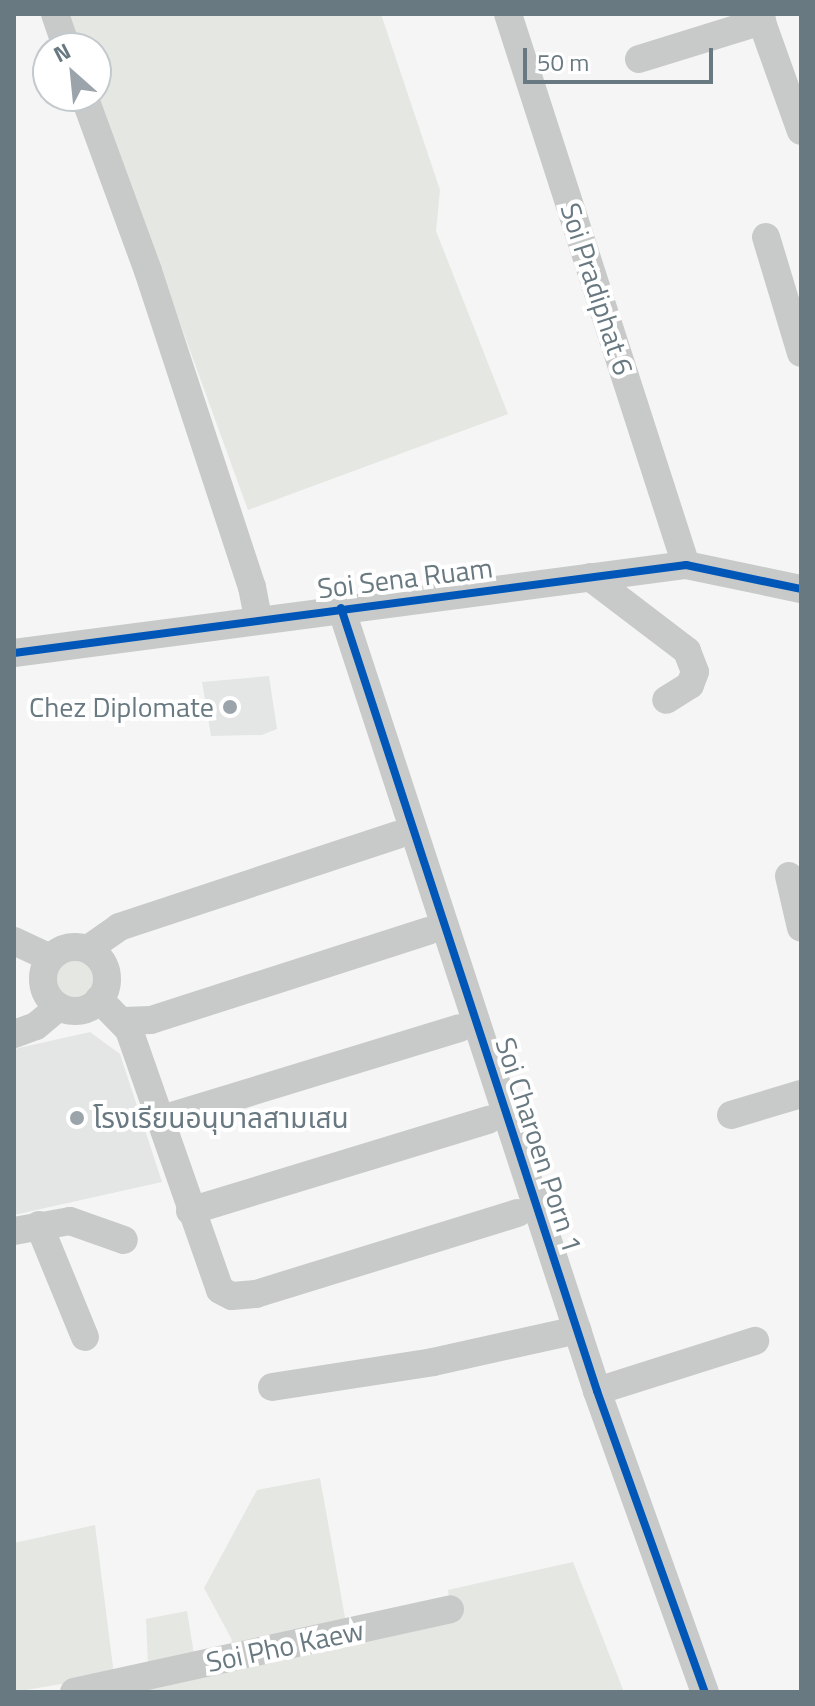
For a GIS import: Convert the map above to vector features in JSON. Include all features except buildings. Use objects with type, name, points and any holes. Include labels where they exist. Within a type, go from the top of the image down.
[{"type":"street","name":"Soi Pradiphat 6","points":[[508,14],[686,565]]},
{"type":"street","points":[[639,59],[761,18],[801,131]]},
{"type":"street","points":[[90,112],[158,301],[252,587],[258,619]]},
{"type":"street","points":[[766,237],[801,353]]},
{"type":"street","name":"Soi Sena Ruam","points":[[14,653],[686,565],[801,589]]},
{"type":"street","points":[[590,577],[687,651],[695,672],[690,685],[666,700]]},
{"type":"street","name":"Soi Charoen Porn 1","points":[[341,608],[597,1391],[705,1692]]},
{"type":"street","points":[[59,1007],[43,987],[50,958],[68,948],[88,949],[119,927],[397,835]]},
{"type":"street","points":[[789,876],[801,928]]},
{"type":"street","points":[[123,1021],[151,1020],[428,931]]},
{"type":"street","points":[[14,941],[50,958]]},
{"type":"street","points":[[14,1034],[36,1026],[59,1007],[85,1009],[99,999],[106,974],[88,949]]},
{"type":"street","points":[[99,999],[123,1021],[220,1290],[232,1296],[256,1294],[518,1213]]},
{"type":"street","points":[[159,1120],[459,1028]]},
{"type":"street","points":[[731,1115],[801,1094]]},
{"type":"street","points":[[190,1211],[488,1120]]},
{"type":"street","points":[[85,1337],[26,1228],[70,1221],[124,1240]]},
{"type":"street","points":[[272,1387],[433,1362],[577,1330]]},
{"type":"street","points":[[597,1391],[755,1341]]},
{"type":"street","name":"Soi Pho Kaew","points":[[74,1692],[450,1609]]},
{"type":"shaded area","points":[[67,14],[381,14],[440,190],[436,231],[508,414],[248,510],[103,112],[112,112],[112,32],[74,32]]},
{"type":"shaded area","name":"Chez Diplomate","points":[[269,676],[277,729],[262,735],[211,736],[202,682]]},
{"type":"shaded area","points":[[74,959],[88,965],[94,979],[88,993],[74,999],[60,993],[54,979],[60,965]]},
{"type":"shaded area","name":"โรงเรียนอนุบาลสามเสน","points":[[90,1032],[120,1054],[162,1182],[14,1215],[14,1049]]},
{"type":"shaded area","points":[[320,1478],[346,1623],[449,1599],[448,1590],[573,1562],[624,1692],[124,1692],[149,1687],[146,1619],[187,1611],[197,1673],[224,1667],[232,1640],[204,1588],[257,1490]]},
{"type":"shaded area","points":[[95,1525],[114,1675],[14,1692],[14,1543]]},
{"type":"cycle path","points":[[14,653],[686,565],[801,589]]},
{"type":"cycle path","points":[[341,608],[597,1391],[705,1692]]},
{"type":"place","name":"Chez Diplomate","points":[[230,707]]},
{"type":"place","name":"โรงเรียนอนุบาลสามเสน","points":[[77,1118]]}]
